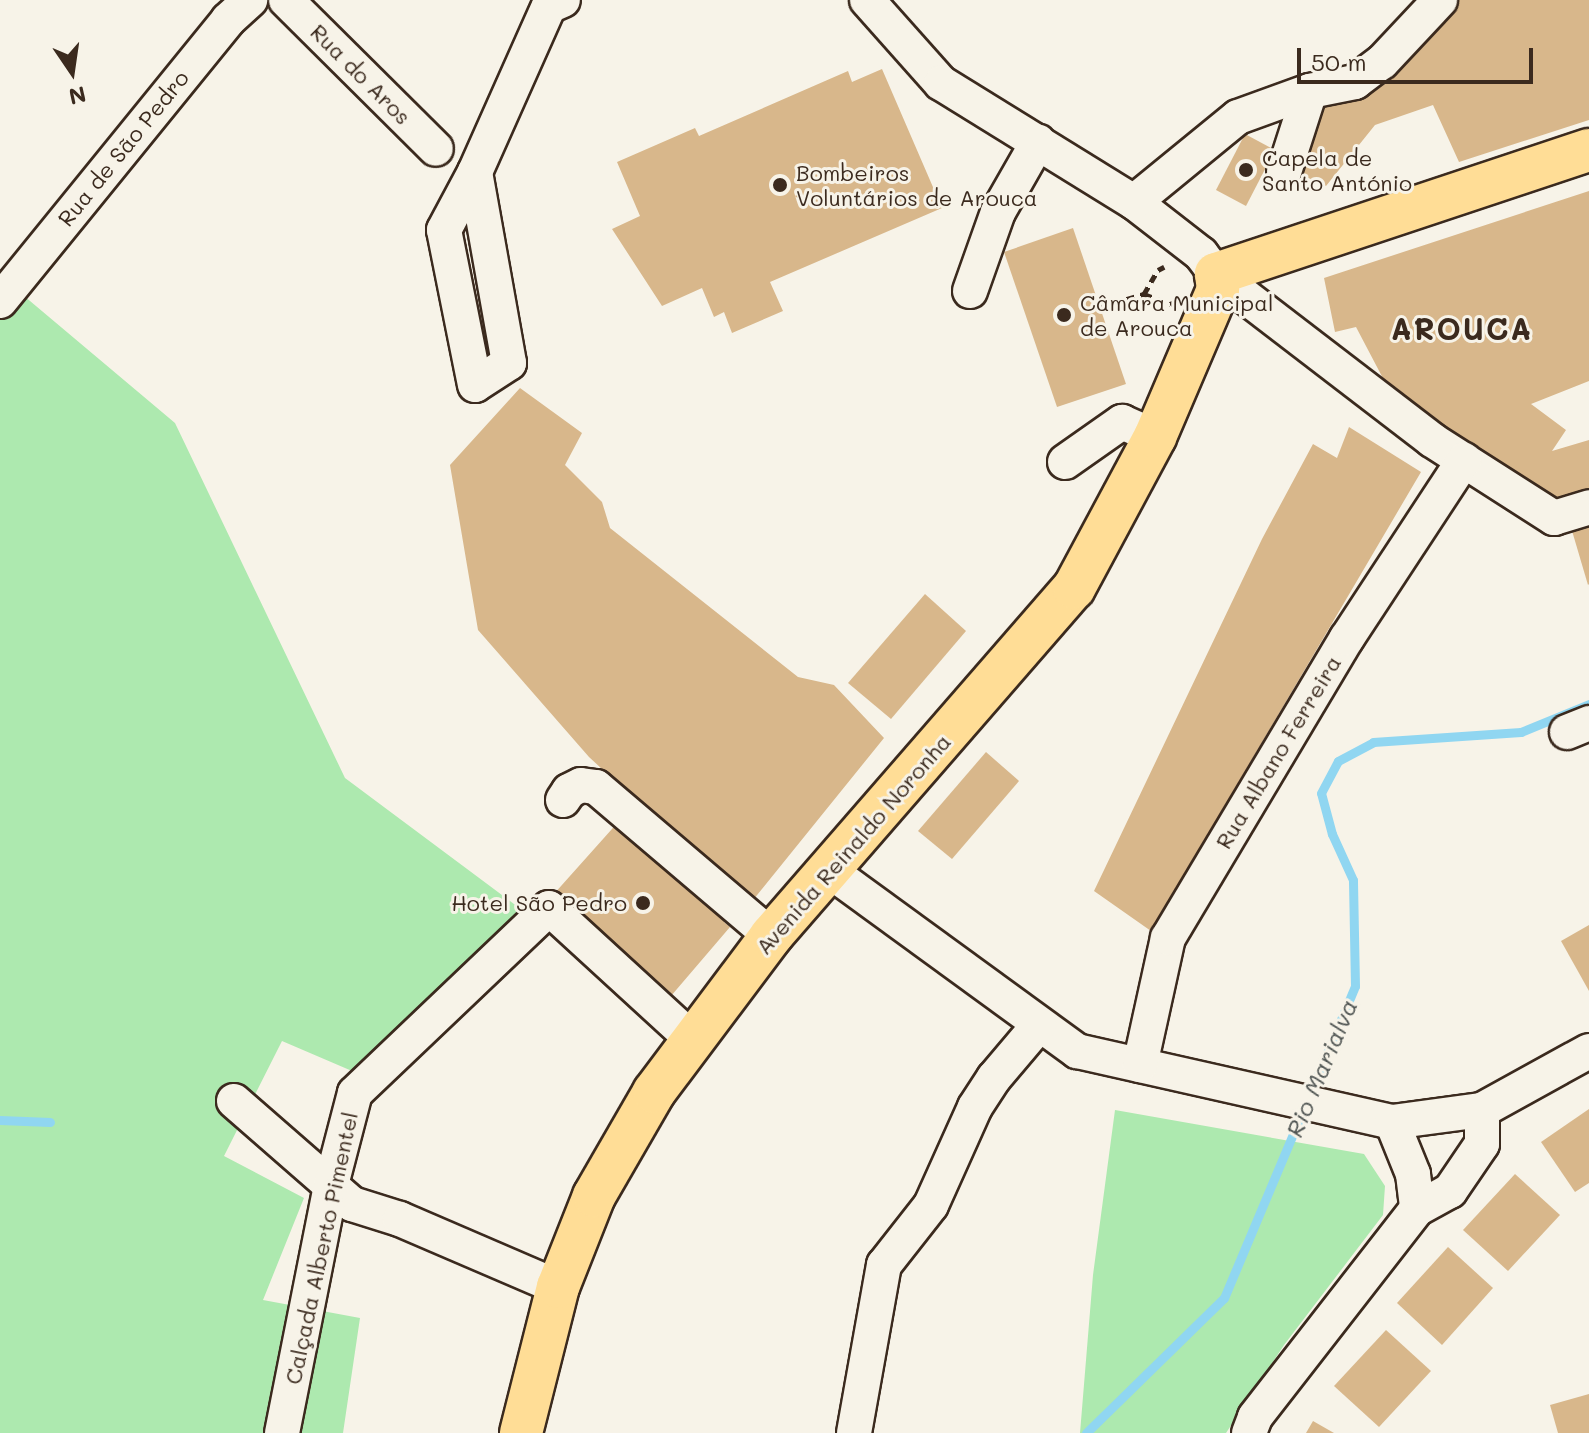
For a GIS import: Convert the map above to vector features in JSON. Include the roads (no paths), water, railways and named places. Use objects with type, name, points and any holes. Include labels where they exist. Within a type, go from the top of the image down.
[{"type":"main road","points":[[1216,274],[1589,150]]},
{"type":"main road","name":"Avenida Reinaldo Noronha","points":[[521,1433],[558,1287],[594,1196],[654,1092],[771,936],[1074,588],[1155,437],[1218,289],[1216,274]]},
{"type":"street","name":"Rua de São Pedro","points":[[0,301],[228,20],[250,0]]},
{"type":"street","name":"Rua do Aros","points":[[286,0],[436,149]]},
{"type":"street","points":[[475,172],[509,363],[475,385],[444,230],[475,172],[549,6],[563,0]]},
{"type":"street","points":[[867,0],[941,83],[1134,202],[1201,254],[1216,274],[1432,440],[1554,518],[1589,507]]},
{"type":"street","points":[[1134,202],[1238,117],[1310,91],[1355,82],[1382,62],[1440,0]]},
{"type":"street","points":[[1284,172],[1310,91]]},
{"type":"street","points":[[970,291],[998,212],[1038,142]]},
{"type":"street","points":[[1065,462],[1122,422],[1155,437]]},
{"type":"street","name":"Rua Albano Ferreira","points":[[1140,1065],[1168,938],[1347,638],[1464,460]]},
{"type":"street","points":[[563,800],[569,791],[581,785],[596,787],[771,936]]},
{"type":"street","points":[[830,871],[1077,1051],[1392,1122],[1482,1110],[1589,1051]]},
{"type":"street","name":"Calçada Alberto Pimentel","points":[[282,1433],[281,1422],[331,1185],[355,1093],[549,908],[693,1040]]},
{"type":"street","points":[[854,1433],[884,1265],[931,1205],[975,1107],[994,1078],[1039,1025]]},
{"type":"street","points":[[234,1101],[352,1204],[400,1219],[558,1287]]},
{"type":"street","points":[[1249,1433],[1255,1417],[1417,1209],[1450,1191],[1482,1144],[1482,1110]]},
{"type":"street","points":[[1392,1122],[1413,1174],[1417,1209]]},
{"type":"waterway","name":"Rio Marialva","points":[[1309,1096],[1355,986],[1353,880],[1332,834],[1321,793],[1338,761],[1373,742],[1521,732],[1589,704]]},
{"type":"waterway","name":"Rio Marialva","points":[[1086,1433],[1224,1298],[1303,1110]]},
{"type":"waterway","points":[[0,1120],[50,1122]]},
{"type":"place","name":"Capela de Santo António","points":[[1246,170]]},
{"type":"place","name":"Bombeiros Voluntários de Arouca","points":[[780,185]]},
{"type":"place","name":"Câmara Municipal de Arouca","points":[[1064,315]]},
{"type":"place","name":"Hotel São Pedro","points":[[643,903]]},
{"type":"district","name":"AROUCA","points":[[1462,328]]}]
